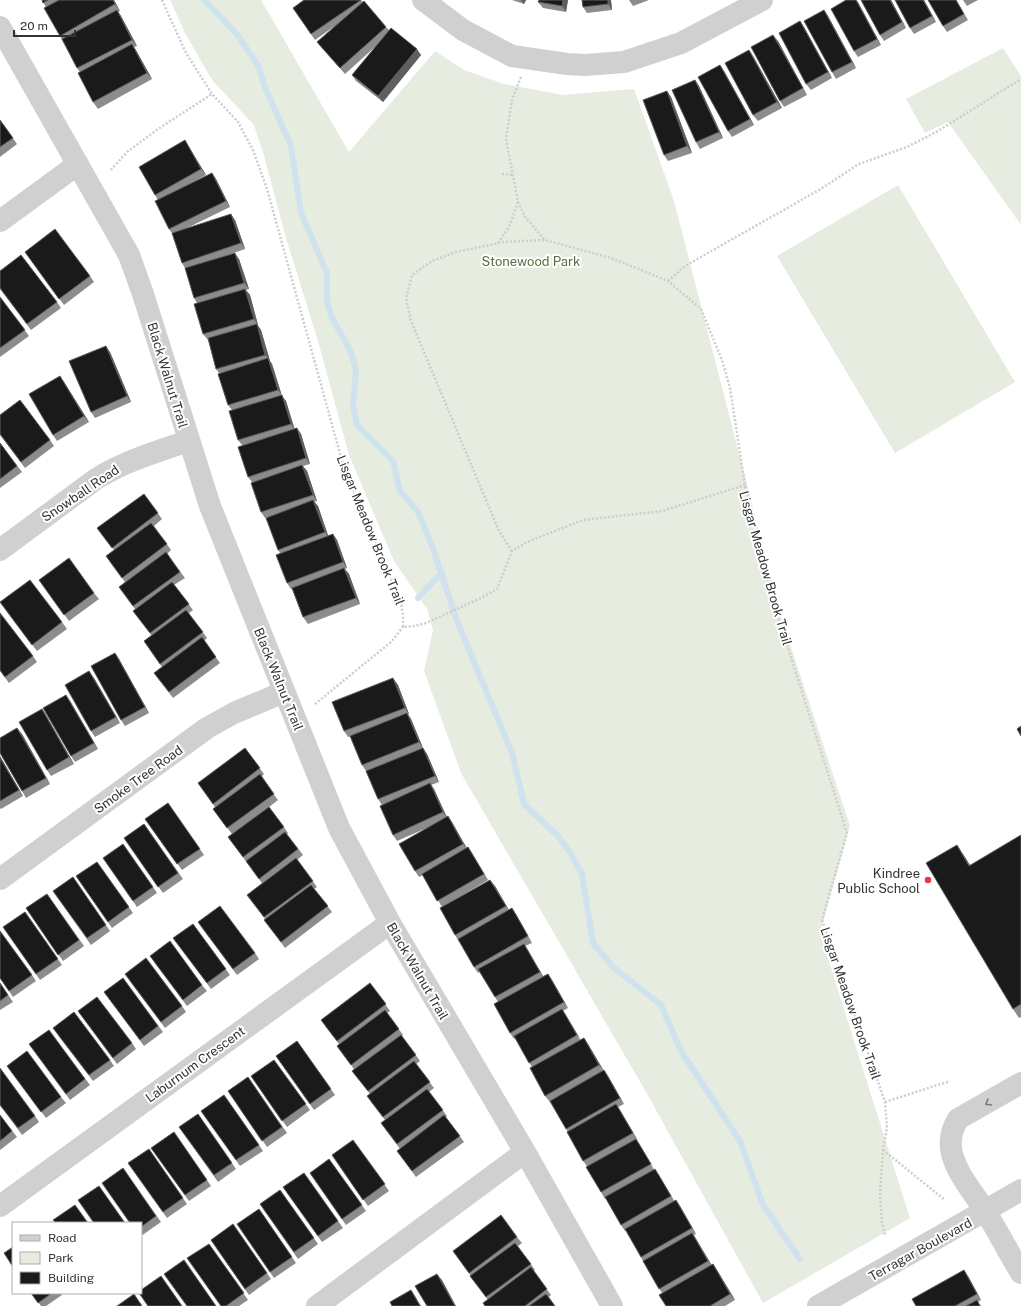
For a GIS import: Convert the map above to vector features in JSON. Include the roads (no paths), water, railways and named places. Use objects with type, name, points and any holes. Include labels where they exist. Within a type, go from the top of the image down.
[{"type":"street","points":[[423,0],[463,30],[512,56],[567,64],[585,65],[624,62],[681,43],[762,0]]},
{"type":"street","name":"Black Walnut Trail","points":[[0,27],[128,255],[143,294],[188,441],[210,506],[339,828],[390,923],[525,1152],[612,1306]]},
{"type":"street","points":[[0,221],[78,164]]},
{"type":"street","name":"Snowball Road","points":[[0,550],[96,479],[112,469],[132,460],[188,441]]},
{"type":"street","name":"Smoke Tree Road","points":[[0,879],[207,728],[234,713],[284,692]]},
{"type":"street","name":"Laburnum Crescent","points":[[0,1206],[390,923]]},
{"type":"street","points":[[1021,1083],[958,1119],[952,1128],[951,1138],[952,1153],[956,1164],[1021,1273]]},
{"type":"street","points":[[317,1306],[525,1152]]},
{"type":"street","name":"Terragar Boulevard","points":[[818,1306],[985,1212],[1021,1190]]},
{"type":"waterway","points":[[204,0],[237,34],[259,67],[264,85],[291,146],[301,213],[327,273],[327,300],[331,316],[351,352],[356,371],[353,405],[357,425],[393,461],[400,491],[418,512],[432,546],[457,621],[512,753],[524,804],[558,836],[569,851],[582,874],[593,943],[613,967],[661,1005],[681,1051],[740,1141],[763,1205],[800,1259]]},
{"type":"waterway","points":[[418,598],[442,572]]},
{"type":"place","name":"Kindree Public School","points":[[928,880]]},
{"type":"park label","name":"Stonewood Park","points":[[531,261]]}]
